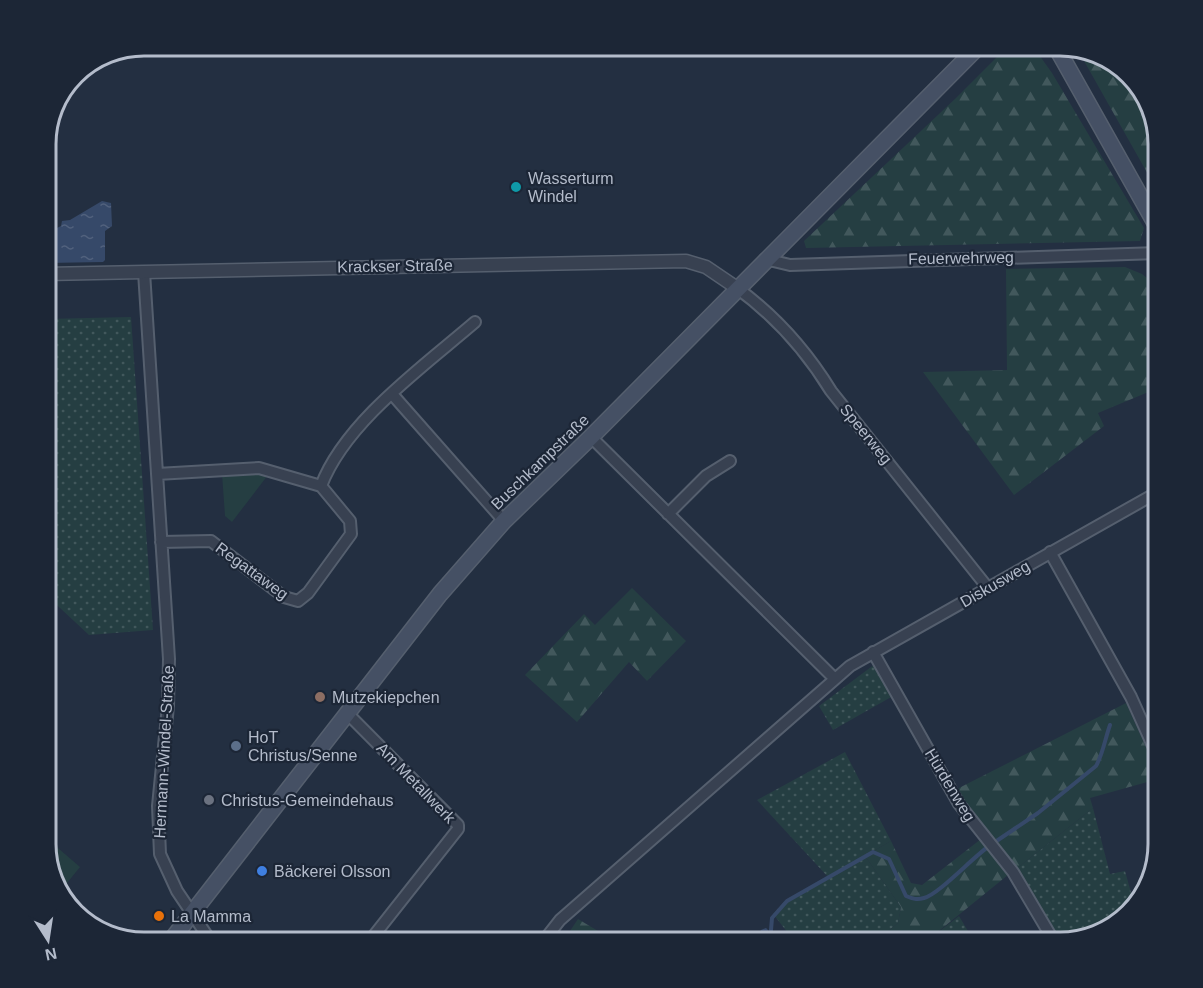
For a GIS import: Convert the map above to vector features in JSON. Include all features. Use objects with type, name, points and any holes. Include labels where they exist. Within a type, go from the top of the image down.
[{"type":"main road","name":"Buschkampstraße","points":[[177,932],[346,712],[440,594],[504,521],[591,437],[765,259],[969,56]]},
{"type":"main road","points":[[1061,56],[1148,210]]},
{"type":"street","name":"Feuerwehrweg","points":[[765,259],[790,265],[1148,253]]},
{"type":"street","name":"Krackser Straße","points":[[56,274],[686,261],[706,267],[737,288]]},
{"type":"street","name":"Hermann-Windel-Straße","points":[[144,272],[169,685],[158,806],[159,842],[166,871],[192,913]]},
{"type":"street","name":"Speerweg","points":[[737,288],[765,309],[813,365],[988,588]]},
{"type":"street","points":[[157,474],[259,468],[321,486],[328,471],[360,424],[475,322]]},
{"type":"street","points":[[392,394],[504,521]]},
{"type":"street","points":[[591,437],[835,680]]},
{"type":"street","points":[[668,514],[706,476],[730,461]]},
{"type":"street","name":"Regattaweg","points":[[161,542],[211,541],[284,597],[298,601],[308,593],[351,534],[350,521],[321,486]]},
{"type":"street","name":"Diskusweg","points":[[551,932],[560,920],[835,680],[873,652],[1148,498]]},
{"type":"street","points":[[1050,552],[1131,697],[1148,735]]},
{"type":"street","name":"Hürdenweg","points":[[873,652],[959,804],[1013,872],[1048,932]]},
{"type":"street","name":"Am Metallwerk","points":[[346,712],[458,825],[458,830],[377,932]]},
{"type":"street","points":[[192,913],[205,932]]},
{"type":"green space","points":[[998,56],[1040,56],[1144,228],[1140,241],[806,248],[804,241]]},
{"type":"green space","points":[[1083,59],[1104,67],[1118,77],[1138,104],[1147,132],[1148,174]]},
{"type":"green space","points":[[1125,267],[1148,279],[1148,392],[1098,413],[1104,426],[1014,495],[923,372],[1007,370],[1006,269]]},
{"type":"green space","points":[[131,317],[153,630],[89,635],[56,604],[56,319]]},
{"type":"green space","points":[[256,472],[268,475],[232,522],[225,516],[222,474]]},
{"type":"green space","points":[[632,588],[686,641],[647,681],[629,662],[577,722],[525,675],[584,614],[595,625]]},
{"type":"green space","points":[[875,664],[893,696],[833,730],[819,706]]},
{"type":"green space","points":[[1126,703],[1148,752],[1148,782],[1090,798],[1093,808],[1016,869],[988,838],[955,790]]},
{"type":"green space","points":[[845,752],[891,841],[865,856],[901,907],[898,923],[887,932],[787,932],[773,914],[786,900],[828,877],[757,800]]},
{"type":"green space","points":[[1093,808],[1110,874],[1125,871],[1132,895],[1126,903],[1099,923],[1082,930],[1054,932],[1016,869]]},
{"type":"green space","points":[[981,839],[1008,875],[938,932],[887,932],[898,923],[901,907],[865,856],[891,841],[911,883],[922,885]]},
{"type":"green space","points":[[56,846],[80,867],[66,885],[58,867]]},
{"type":"green space","points":[[959,916],[968,932],[938,932]]},
{"type":"green space","points":[[578,919],[600,932],[569,932]]},
{"type":"water","points":[[102,201],[111,203],[112,226],[105,231],[105,260],[103,262],[56,263],[56,228],[61,226],[62,221],[70,220]]},
{"type":"water","points":[[766,928],[770,932],[760,932]]},
{"type":"waterway","points":[[995,842],[1038,813],[1096,766],[1110,725]]},
{"type":"waterway","points":[[771,930],[772,918],[787,901],[873,852],[889,859],[906,896],[919,899],[938,890],[988,847]]},
{"type":"place","name":"Wasserturm Windel","points":[[516,187]]},
{"type":"place","name":"Mutzekiepchen","points":[[320,697]]},
{"type":"place","name":"HoT Christus/Senne","points":[[236,746]]},
{"type":"place","name":"Christus-Gemeindehaus","points":[[209,800]]},
{"type":"place","name":"Bäckerei Olsson","points":[[262,871]]},
{"type":"place","name":"La Mamma","points":[[159,916]]}]
